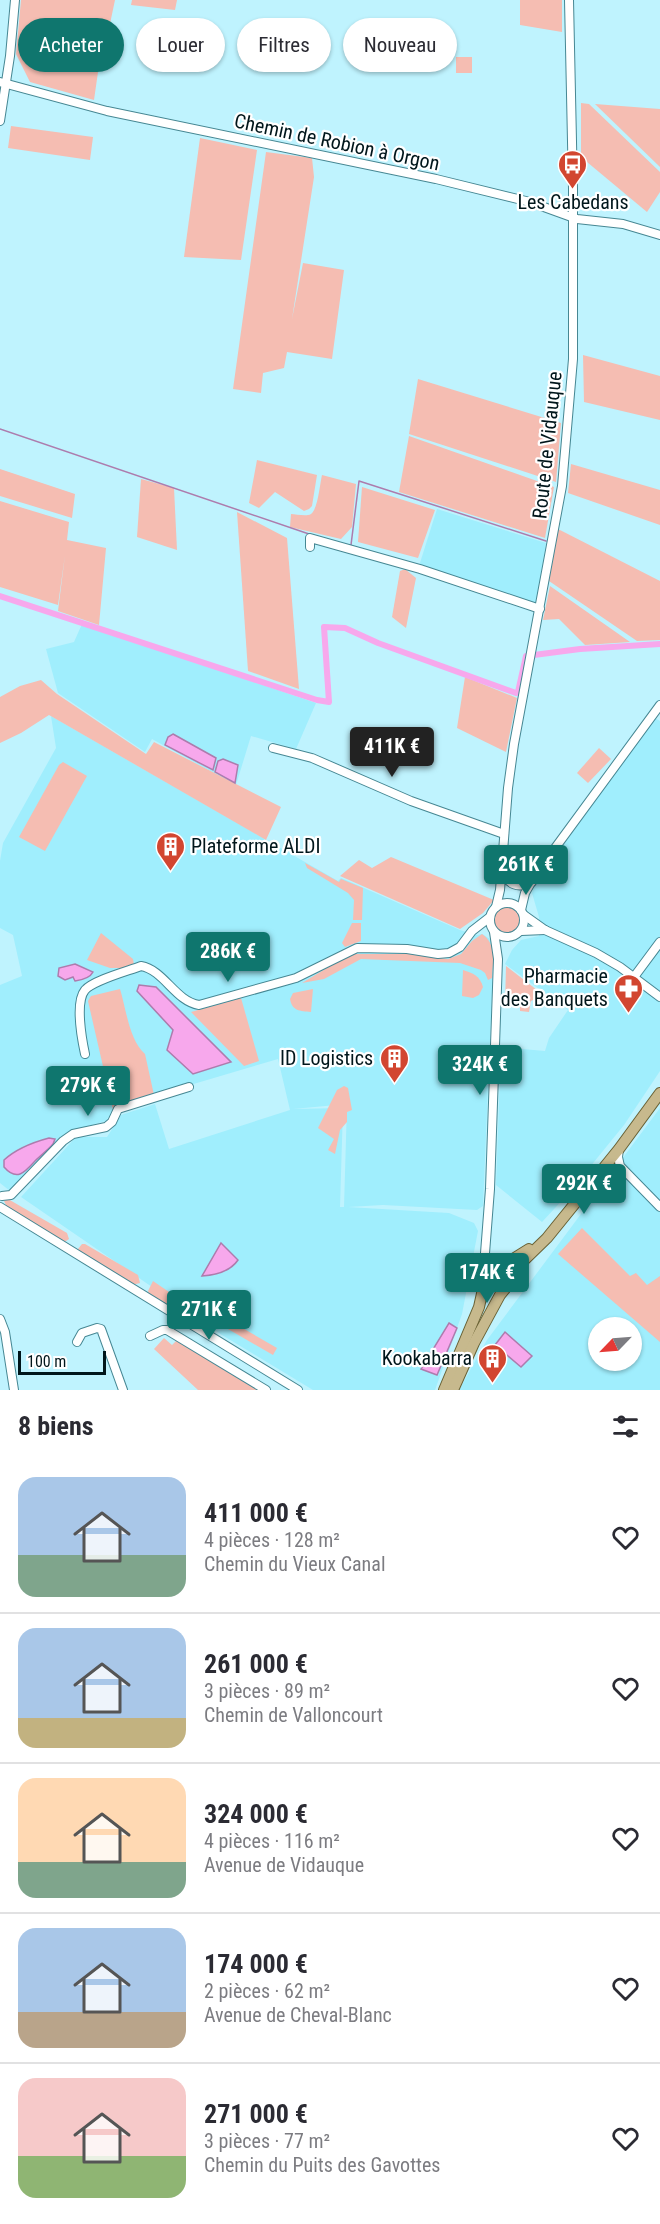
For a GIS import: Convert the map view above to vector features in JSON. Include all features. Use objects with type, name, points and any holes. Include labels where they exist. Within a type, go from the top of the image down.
[{"type":"main road","points":[[444,1390],[479,1307],[483,1289],[480,1274],[484,1266],[491,1261],[501,1261],[524,1253],[545,1235],[616,1146],[660,1084]]},
{"type":"main road","points":[[453,1390],[474,1343],[503,1290],[509,1284],[514,1270],[547,1238],[619,1149],[660,1093]]},
{"type":"main road","points":[[501,1261],[507,1265],[511,1276]]},
{"type":"main road","points":[[482,1283],[491,1291],[503,1290]]},
{"type":"street","points":[[0,121],[3,82],[15,0]]},
{"type":"street","name":"Route de Vidauque","points":[[496,907],[500,890],[514,744],[562,486],[573,359],[569,0]]},
{"type":"street","name":"Chemin de Robion à Orgon","points":[[3,82],[107,111],[436,179],[530,202],[572,217],[623,224],[660,235]]},
{"type":"street","points":[[309,547],[310,538],[429,572],[540,609]]},
{"type":"street","points":[[85,1054],[80,1030],[82,997],[85,990],[92,985],[141,966],[158,974],[168,986],[191,1003],[199,1005],[296,978],[357,948],[407,949],[438,954],[449,953],[460,947],[472,931],[490,917],[496,907],[510,903],[525,893],[660,705]]},
{"type":"street","points":[[273,748],[312,758],[411,801],[504,834]]},
{"type":"street","points":[[502,868],[506,879],[513,885],[526,885],[532,882]]},
{"type":"street","points":[[500,890],[510,903],[545,930],[596,953],[660,997]]},
{"type":"street","points":[[498,959],[505,945],[521,931],[525,924],[523,912],[525,893]]},
{"type":"street","points":[[484,1266],[490,1189],[498,959],[490,917]]},
{"type":"street","points":[[521,931],[545,930]]},
{"type":"street","points":[[472,931],[494,932],[500,936],[513,937]]},
{"type":"street","points":[[634,977],[660,942]]},
{"type":"street","points":[[1,1197],[11,1195],[63,1141],[73,1134],[106,1127],[112,1122],[118,1109],[189,1087]]},
{"type":"street","points":[[619,1149],[620,1166]]},
{"type":"street","points":[[606,1165],[620,1166],[660,1207]]},
{"type":"street","points":[[0,1208],[298,1390]]},
{"type":"street","points":[[486,1234],[491,1252],[501,1261]]},
{"type":"street","points":[[0,1318],[5,1332],[14,1390]]},
{"type":"street","points":[[77,1342],[82,1334],[97,1328],[101,1329],[123,1390]]},
{"type":"street","points":[[150,1336],[168,1330],[266,1390],[273,1375]]},
{"type":"shaded area","points":[[21,0],[115,0],[111,18],[19,18]]},
{"type":"shaded area","points":[[132,0],[177,0],[175,10],[131,5]]},
{"type":"shaded area","points":[[520,0],[562,0],[562,32],[520,25]]},
{"type":"shaded area","points":[[18,32],[18,58],[16,54]]},
{"type":"shaded area","points":[[457,57],[472,57],[472,73],[456,73]]},
{"type":"shaded area","points":[[25,72],[98,72],[94,100],[30,82]]},
{"type":"shaded area","points":[[581,103],[589,104],[660,172],[660,192],[647,212],[581,157]]},
{"type":"shaded area","points":[[595,104],[660,109],[660,167]]},
{"type":"shaded area","points":[[11,126],[93,137],[90,160],[8,148]]},
{"type":"shaded area","points":[[200,138],[257,150],[241,260],[184,257]]},
{"type":"shaded area","points":[[266,152],[312,158],[314,177],[292,319],[303,263],[344,270],[332,359],[287,352],[284,368],[263,373],[261,393],[233,389]]},
{"type":"shaded area","points":[[583,355],[660,376],[660,420],[584,402]]},
{"type":"shaded area","points":[[418,379],[561,423],[556,482],[409,434]]},
{"type":"shaded area","points":[[409,436],[554,487],[545,538],[399,492]]},
{"type":"shaded area","points":[[257,460],[317,475],[312,506],[304,511],[275,492],[259,508],[249,503]]},
{"type":"shaded area","points":[[571,464],[660,490],[660,525],[568,493]]},
{"type":"shaded area","points":[[0,469],[75,494],[72,518],[0,496]]},
{"type":"shaded area","points":[[322,475],[356,484],[352,527],[341,539],[290,527],[291,514],[306,515],[313,511]]},
{"type":"shaded area","points":[[141,479],[174,488],[177,550],[137,537]]},
{"type":"shaded area","points":[[362,487],[435,510],[418,558],[358,542]]},
{"type":"shaded area","points":[[0,501],[69,522],[67,540],[106,548],[99,625],[58,611],[65,555],[58,605],[0,587]]},
{"type":"shaded area","points":[[437,509],[546,543],[536,605],[419,566]]},
{"type":"shaded area","points":[[237,512],[287,538],[299,689],[248,671]]},
{"type":"shaded area","points":[[558,529],[660,581],[660,640],[637,641],[549,581]]},
{"type":"shaded area","points":[[405,569],[416,578],[406,628],[392,617],[400,571]]},
{"type":"shaded area","points":[[550,586],[630,642],[585,645],[559,619],[543,620]]},
{"type":"shaded area","points":[[82,624],[316,703],[296,749],[251,736],[236,785],[152,739],[145,752],[58,693],[46,649],[74,642]]},
{"type":"shaded area","points":[[465,677],[517,698],[506,752],[457,728]]},
{"type":"shaded area","points":[[41,680],[57,694],[146,754],[154,742],[281,807],[266,840],[49,715],[0,743],[0,697],[20,686]]},
{"type":"shaded area","points":[[51,716],[338,881],[341,878],[460,930],[477,935],[482,934],[490,939],[494,947],[483,1206],[477,1210],[383,1205],[348,1207],[449,1213],[474,1223],[478,1231],[462,1314],[435,1390],[313,1390],[222,1335],[21,1197],[76,1137],[107,1137],[121,1115],[155,1104],[169,1149],[290,1110],[278,1059],[116,1107],[106,1121],[70,1131],[10,1191],[0,1183],[0,985],[22,976],[13,935],[0,928],[0,861],[3,843],[56,748]],"holes":[[[347,1104],[344,1207],[340,1207],[343,1108],[293,1109]]]},
{"type":"shaded area","points":[[655,718],[660,721],[660,1071],[624,1125],[542,1222],[496,1185],[501,1047],[545,1051],[549,1038],[568,1010],[505,964],[512,950],[521,940],[539,936],[539,917],[532,893],[534,886]]},
{"type":"shaded area","points":[[173,734],[216,758],[213,770],[165,745],[168,737]]},
{"type":"shaded area","points":[[599,748],[611,759],[588,783],[577,773]]},
{"type":"shaded area","points":[[223,759],[238,765],[235,783],[215,772],[218,761]]},
{"type":"shaded area","points":[[63,762],[87,776],[45,851],[19,837],[59,765]]},
{"type":"shaded area","points":[[391,857],[494,900],[483,913],[460,929],[340,876],[359,860],[372,868]]},
{"type":"shaded area","points":[[305,863],[339,882],[341,879],[363,888],[362,920],[353,920],[354,900],[348,893],[307,868]]},
{"type":"shaded area","points":[[507,907],[516,911],[520,920],[516,929],[507,933],[498,929],[494,920],[498,911]]},
{"type":"shaded area","points":[[352,923],[361,923],[361,941],[345,947],[342,943]]},
{"type":"shaded area","points":[[101,933],[133,959],[134,965],[119,970],[119,968],[110,968],[87,960]]},
{"type":"shaded area","points":[[482,934],[490,943],[493,954],[492,978],[488,980],[481,970],[460,963],[361,959],[324,979],[302,983],[350,954],[409,954],[448,959],[461,954],[472,941]]},
{"type":"shaded area","points":[[75,964],[93,972],[92,974],[75,981],[73,977],[65,980],[58,976],[59,968]]},
{"type":"shaded area","points":[[506,966],[546,997],[544,1002],[535,999],[531,1001],[529,1012],[520,1011],[520,998],[509,996],[508,1006],[505,1006]]},
{"type":"shaded area","points":[[463,970],[476,975],[482,983],[483,987],[479,995],[473,998],[462,996]]},
{"type":"shaded area","points":[[139,985],[156,987],[231,1062],[193,1074],[167,1050],[173,1030],[137,991]]},
{"type":"shaded area","points":[[120,989],[135,1041],[145,1054],[154,1095],[113,1110],[88,1001],[91,996]]},
{"type":"shaded area","points":[[313,989],[311,1012],[300,1011],[293,1006],[290,999],[293,993]]},
{"type":"shaded area","points":[[241,998],[259,1061],[244,1066],[191,1012]]},
{"type":"shaded area","points":[[344,1086],[348,1088],[352,1110],[347,1112],[347,1122],[340,1130],[335,1154],[328,1150],[334,1139],[318,1128],[337,1090]]},
{"type":"shaded area","points":[[660,1108],[660,1390],[459,1390],[487,1340]]},
{"type":"shaded area","points":[[49,1138],[55,1139],[53,1144],[21,1174],[13,1174],[4,1167],[4,1160],[14,1152]]},
{"type":"shaded area","points":[[8,1199],[67,1233],[69,1239],[63,1243],[8,1209],[4,1201]]},
{"type":"shaded area","points":[[582,1228],[630,1276],[636,1273],[647,1285],[660,1276],[660,1342],[642,1326],[642,1317],[631,1317],[558,1254]]},
{"type":"shaded area","points":[[221,1243],[238,1260],[222,1272],[202,1276]]},
{"type":"shaded area","points":[[82,1244],[138,1275],[140,1283],[132,1285],[80,1253],[78,1249]]},
{"type":"shaded area","points":[[496,1264],[504,1268],[508,1276],[504,1284],[496,1288],[488,1284],[484,1276],[488,1268]]},
{"type":"shaded area","points":[[153,1281],[207,1318],[195,1322],[149,1294],[148,1291]]},
{"type":"shaded area","points":[[225,1321],[232,1322],[277,1348],[273,1355],[221,1325]]},
{"type":"shaded area","points":[[449,1323],[457,1328],[437,1375],[421,1369]]},
{"type":"shaded area","points":[[505,1332],[532,1356],[521,1367],[495,1345]]},
{"type":"shaded area","points":[[164,1338],[172,1345],[177,1340],[258,1390],[198,1390],[154,1349]]},
{"type":"waterway","points":[[0,429],[309,534]]},
{"type":"waterway","points":[[351,545],[359,481],[546,541]]},
{"type":"waterway","points":[[0,596],[329,702],[324,627],[345,628],[378,643],[516,693],[526,656],[580,649],[660,644]]},
{"type":"place","name":"Les Cabedans","points":[[573,190]]},
{"type":"place","name":"Plateforme ALDI","points":[[170,872]]},
{"type":"place","name":"Pharmacie des Banquets","points":[[629,1014]]},
{"type":"place","name":"ID Logistics","points":[[394,1084]]},
{"type":"place","name":"Kookabarra","points":[[493,1384]]}]
